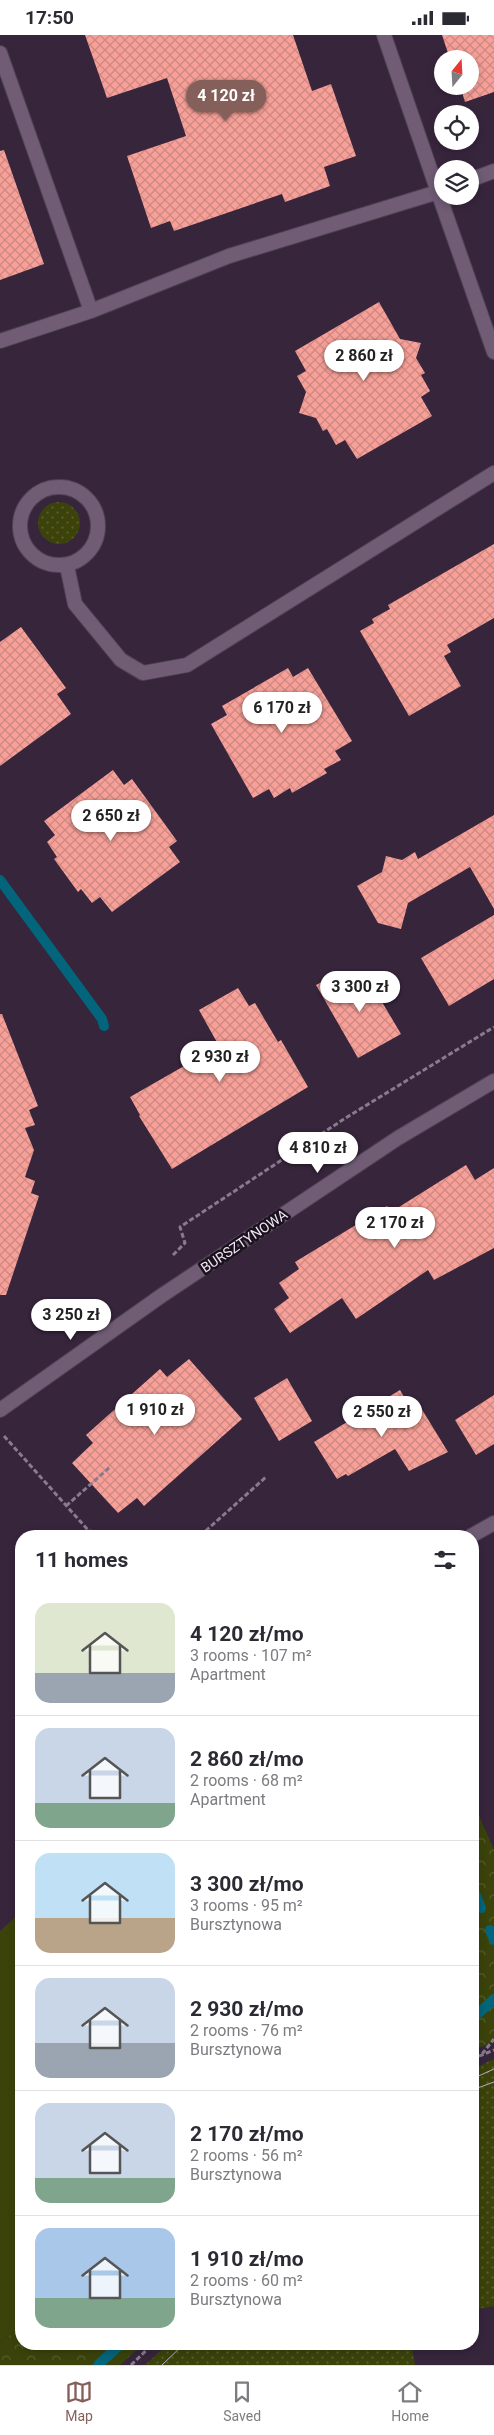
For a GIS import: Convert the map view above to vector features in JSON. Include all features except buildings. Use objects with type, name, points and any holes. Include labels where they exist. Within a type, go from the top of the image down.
[{"type":"street","points":[[384,35],[434,174]]},
{"type":"street","points":[[0,53],[91,311]]},
{"type":"street","points":[[479,177],[494,171]]},
{"type":"street","points":[[0,341],[91,311],[229,256],[434,193]]},
{"type":"street","points":[[445,205],[494,352]]},
{"type":"street","points":[[67,566],[75,604],[121,661],[143,673],[187,665],[494,473]]},
{"type":"street","points":[[62,486],[84,495],[97,513],[98,536],[87,555],[67,566],[44,564],[26,550],[18,529],[24,506],[40,490],[62,486]]},
{"type":"street","name":"BURSZTYNOWA","points":[[0,1411],[161,1296],[283,1214],[398,1138],[494,1081]]},
{"type":"street","points":[[479,1531],[494,1523]]},
{"type":"path","points":[[170,1258],[185,1243],[180,1227],[344,1119],[494,1027]]},
{"type":"path","points":[[4,1436],[88,1530]]},
{"type":"path","points":[[66,1506],[110,1467]]},
{"type":"path","points":[[207,1530],[266,1477]]},
{"type":"path","points":[[482,2055],[494,2039]]},
{"type":"path","points":[[479,2056],[494,2050]]},
{"type":"path","points":[[131,2365],[147,2350]]},
{"type":"green space","points":[[59,502],[74,508],[80,523],[74,538],[59,544],[44,538],[38,523],[44,508]]},
{"type":"green space","points":[[479,1816],[494,1850],[494,2042],[479,2048]]},
{"type":"green space","points":[[15,1917],[15,2331],[0,2342],[0,1931]]},
{"type":"green space","points":[[494,2059],[494,2306],[479,2309],[479,2066]]},
{"type":"green space","points":[[15,2331],[15,2350],[136,2350],[120,2365],[0,2365],[0,2342]]},
{"type":"green space","points":[[161,2350],[412,2350],[415,2365],[145,2365]]},
{"type":"waterway","points":[[0,880],[102,1019],[104,1026]]},
{"type":"waterway","points":[[479,1903],[481,1908]]},
{"type":"waterway","points":[[490,1930],[494,1940]]},
{"type":"waterway","points":[[479,2013],[494,1999]]},
{"type":"waterway","points":[[98,2365],[114,2350]]},
{"type":"tram line","points":[[479,2076],[494,2069]]},
{"type":"tram line","points":[[479,2087],[494,2082]]},
{"type":"tram line","points":[[162,2365],[178,2350]]}]
